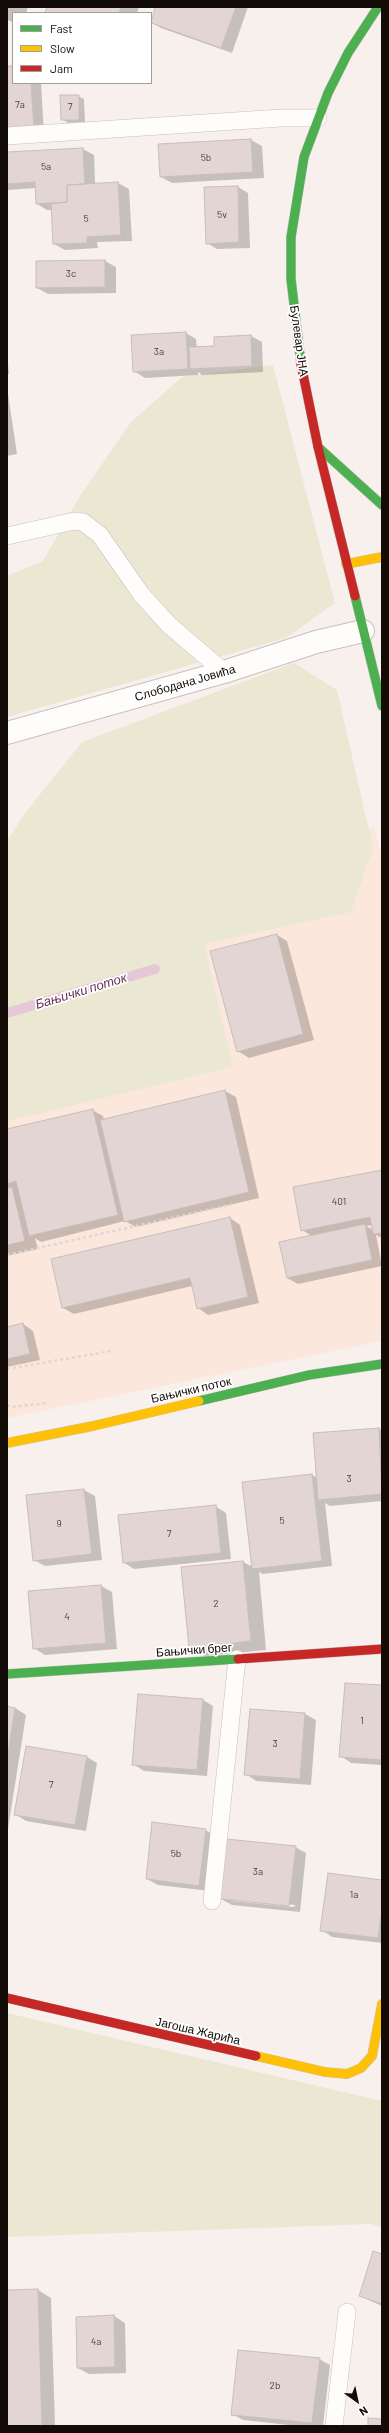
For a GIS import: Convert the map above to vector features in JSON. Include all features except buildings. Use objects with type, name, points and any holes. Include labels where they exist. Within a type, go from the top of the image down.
[{"type":"street","name":"Булевар ЈНА","points":[[378,7],[348,53],[318,118],[304,157],[291,237],[293,312],[299,355],[318,448],[382,706]]},
{"type":"street","points":[[318,448],[373,499],[382,505]]},
{"type":"street","points":[[346,564],[382,557]]},
{"type":"street","name":"Слободана Јовића","points":[[7,733],[224,672],[316,642],[363,631]]},
{"type":"street","name":"Бањички поток","points":[[7,1443],[93,1426],[309,1375],[382,1364]]},
{"type":"street","name":"Бањички брег","points":[[7,1674],[382,1650]]},
{"type":"street","name":"Јагоша Жарића","points":[[7,1998],[336,2073],[347,2074],[361,2068],[378,2051]]},
{"type":"street","points":[[378,2051],[382,2004]]},
{"type":"lane","points":[[7,136],[281,118],[318,118]]},
{"type":"lane","points":[[7,536],[74,521],[83,522],[100,535],[141,594],[169,625],[224,672]]},
{"type":"lane","points":[[212,1901],[237,1659]]},
{"type":"lane","points":[[334,2426],[347,2312]]},
{"type":"path","points":[[7,1255],[234,1204]]},
{"type":"path","points":[[7,1369],[111,1351]]},
{"type":"shaded area","points":[[273,365],[335,603],[286,638],[7,717],[7,576],[43,561],[80,496],[131,422],[182,377]]},
{"type":"shaded area","points":[[294,663],[337,690],[373,848],[351,912],[204,944],[233,1067],[7,1121],[7,841],[25,813],[82,742]]},
{"type":"shaded area","points":[[374,826],[382,859],[382,1341],[7,1418],[7,992],[261,888]]},
{"type":"shaded area","points":[[7,2013],[382,2101],[382,2227],[371,2224],[7,2237]]},
{"type":"waterway","name":"Бањички поток","points":[[7,1013],[155,969]]},
{"type":"traffic: fast","points":[[301,364],[291,279],[291,237],[304,157],[328,93],[348,53],[378,7]]},
{"type":"traffic: fast","points":[[318,447],[382,505]]},
{"type":"traffic: fast","points":[[355,596],[382,706]]},
{"type":"traffic: fast","points":[[199,1401],[309,1375],[382,1364]]},
{"type":"traffic: fast","points":[[7,1674],[238,1659]]},
{"type":"traffic: slow","points":[[346,564],[382,557]]},
{"type":"traffic: slow","points":[[7,1443],[93,1426],[199,1401]]},
{"type":"traffic: slow","points":[[256,2056],[325,2072],[347,2074],[361,2068],[372,2056],[382,2004]]},
{"type":"traffic: jam","points":[[301,364],[318,447],[355,596]]},
{"type":"traffic: jam","points":[[238,1659],[382,1649]]},
{"type":"traffic: jam","points":[[7,1998],[256,2056]]}]
